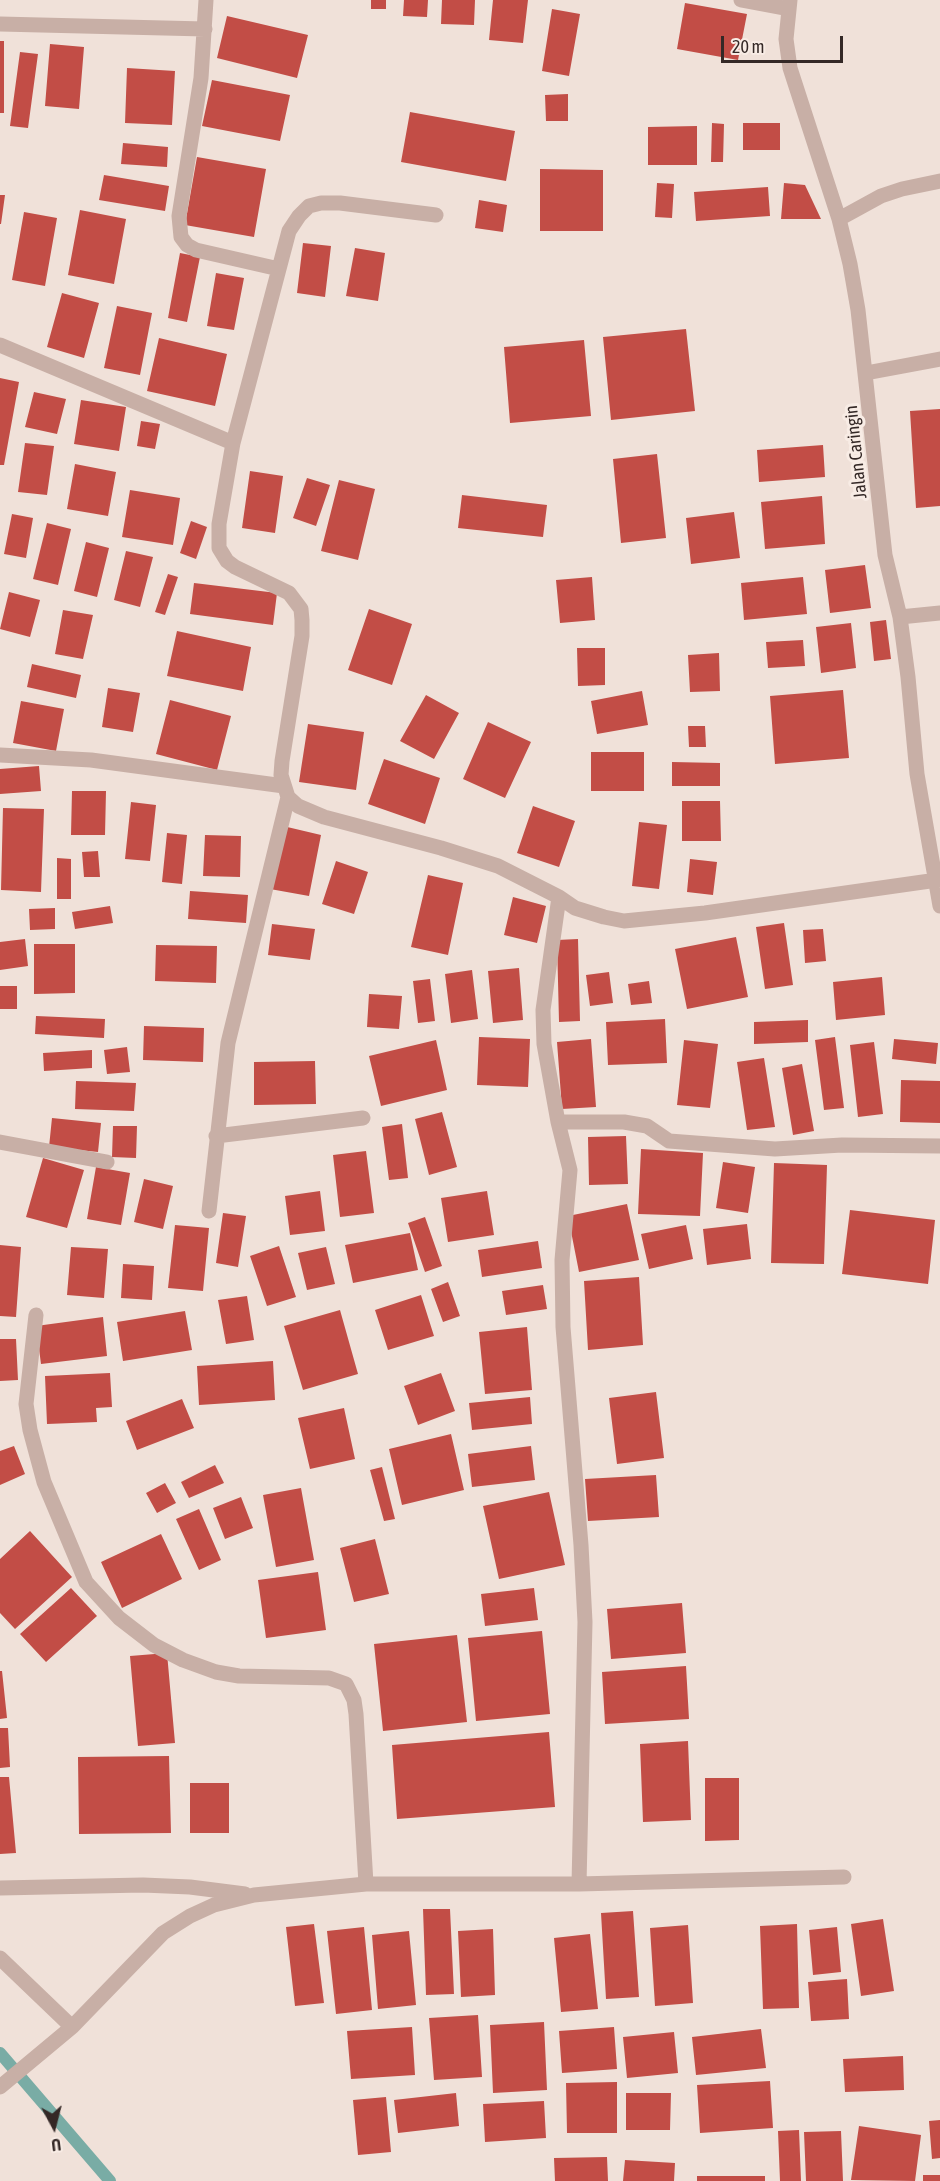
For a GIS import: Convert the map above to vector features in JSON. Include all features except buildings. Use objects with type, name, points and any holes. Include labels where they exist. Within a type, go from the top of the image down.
[{"type":"street","points":[[206,0],[206,29],[201,78],[179,216],[182,237],[187,245],[196,249],[279,269]]},
{"type":"street","points":[[741,0],[789,4]]},
{"type":"street","name":"Jalan Caringin","points":[[789,4],[786,39],[790,68],[839,219],[850,264],[866,373],[885,555],[900,617],[917,774],[940,906]]},
{"type":"street","points":[[0,24],[206,29]]},
{"type":"street","points":[[839,219],[881,196],[940,181]]},
{"type":"street","points":[[209,1211],[228,1043],[286,791],[282,761],[303,620],[300,609],[289,593],[235,567],[227,561],[219,548],[219,524],[233,443],[289,231],[299,216],[309,206],[321,203],[340,203],[436,215]]},
{"type":"street","points":[[0,345],[233,443]]},
{"type":"street","points":[[866,373],[940,359]]},
{"type":"street","points":[[900,617],[940,613]]},
{"type":"street","points":[[0,755],[91,760],[286,791],[298,806],[324,817],[441,848],[498,866],[560,897],[575,908],[624,921],[705,913],[937,880]]},
{"type":"street","points":[[560,897],[543,1010],[543,1044],[570,1170],[562,1260],[563,1327],[585,1622],[579,1884]]},
{"type":"street","points":[[216,1136],[363,1118]]},
{"type":"street","points":[[558,1122],[624,1122],[647,1126],[669,1141],[775,1149],[842,1145],[940,1146]]},
{"type":"street","points":[[0,1142],[107,1162]]},
{"type":"street","points":[[36,1315],[26,1404],[30,1430],[44,1482],[86,1582],[119,1618],[154,1645],[183,1660],[216,1672],[239,1676],[329,1677],[346,1684],[354,1700],[356,1714],[366,1884]]},
{"type":"street","points":[[0,2087],[72,2027],[163,1933],[190,1916],[214,1905],[254,1895],[366,1884],[579,1884],[844,1877]]},
{"type":"street","points":[[0,1888],[143,1885],[190,1887],[254,1895]]},
{"type":"street","points":[[0,1958],[72,2027]]},
{"type":"waterway","points":[[0,2053],[110,2181]]}]
